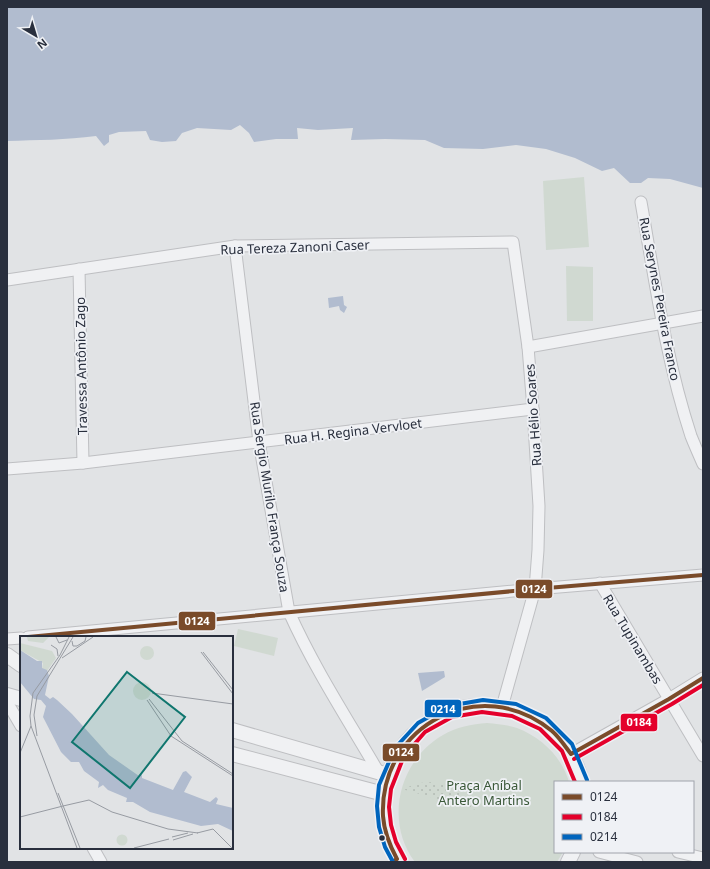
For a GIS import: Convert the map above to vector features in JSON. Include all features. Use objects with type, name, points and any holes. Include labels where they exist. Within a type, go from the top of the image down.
[{"type":"street","name":"Rua Serynes Pereira Franco","points":[[641,202],[662,323],[679,394],[692,437],[703,464]]},
{"type":"street","name":"Rua Tereza Zanoni Caser","points":[[7,280],[235,246],[513,242]]},
{"type":"street","name":"Rua Hélio Soares","points":[[502,707],[535,589],[538,550],[539,506],[528,347],[513,242]]},
{"type":"street","name":"Rua Sergio Murilo França Souza","points":[[235,246],[260,442],[289,612],[300,638],[317,668],[383,774]]},
{"type":"street","name":"Travessa Antônio Zago","points":[[79,269],[83,463]]},
{"type":"street","points":[[528,347],[703,316]]},
{"type":"street","name":"Rua H. Regina Vervloet","points":[[7,469],[83,463],[533,409]]},
{"type":"street","points":[[38,636],[600,583],[703,575]]},
{"type":"street","name":"Rua Tupinambas","points":[[600,583],[703,756]]},
{"type":"street","points":[[7,639],[20,638]]},
{"type":"street","points":[[7,655],[20,664]]},
{"type":"street","points":[[571,754],[703,678]]},
{"type":"street","points":[[7,695],[20,699]]},
{"type":"street","points":[[7,702],[20,724]]},
{"type":"street","points":[[396,861],[383,816],[383,774],[416,732],[428,722],[442,715],[456,709],[486,705],[502,707],[527,715],[552,731],[562,742],[571,754],[582,781]]},
{"type":"street","points":[[233,730],[383,774]]},
{"type":"street","points":[[233,754],[384,794]]},
{"type":"street","points":[[94,849],[101,862]]},
{"type":"street","points":[[568,862],[572,853]]},
{"type":"street","points":[[604,853],[638,862]]},
{"type":"street","points":[[682,853],[703,858]]},
{"type":"green space","points":[[584,177],[589,247],[546,250],[543,181]]},
{"type":"green space","points":[[566,266],[593,267],[593,321],[567,321]]},
{"type":"green space","points":[[238,629],[278,638],[274,656],[234,646]]},
{"type":"green space","name":"Praça Aníbal Antero Martins","points":[[487,723],[510,726],[526,732],[542,742],[556,756],[561,764],[569,781],[554,781],[554,853],[562,853],[557,862],[415,862],[405,846],[400,828],[399,810],[401,792],[407,775],[416,760],[428,746],[453,730],[476,724]]},
{"type":"green space","points":[[433,782],[445,785],[458,791],[469,799],[476,810],[402,789],[419,783]]},
{"type":"water","points":[[7,7],[703,7],[703,188],[670,179],[648,178],[641,183],[630,183],[614,168],[602,171],[575,158],[546,149],[516,145],[483,149],[444,148],[425,140],[351,140],[353,128],[318,130],[297,128],[298,139],[276,139],[254,142],[249,133],[240,125],[231,130],[197,128],[182,133],[176,141],[162,142],[150,140],[146,131],[119,132],[109,135],[109,142],[104,146],[96,136],[7,141]]},
{"type":"water","points":[[343,296],[344,305],[347,307],[344,313],[340,310],[339,306],[329,308],[328,298]]},
{"type":"water","points":[[444,671],[445,677],[422,691],[418,673]]},
{"type":"transit line","name":"0124","points":[[39,636],[535,589],[703,575]]},
{"type":"transit line","name":"0124","points":[[392,862],[397,859],[388,838],[383,816],[386,784],[398,756],[416,734],[439,717],[466,708],[495,707],[524,714],[552,731],[571,754],[669,699],[703,678]]},
{"type":"transit line","name":"0184","points":[[574,759],[703,685]]},
{"type":"transit line","name":"0214","points":[[393,862],[385,847],[379,827],[377,806],[379,785],[395,748],[418,723],[448,706],[483,700],[516,704],[546,718],[572,744],[587,780]]},
{"type":"transit line","name":"0184","points":[[405,859],[396,842],[391,825],[389,807],[391,789],[404,756],[425,732],[452,717],[482,712],[512,716],[540,729],[562,751],[575,781]]}]
